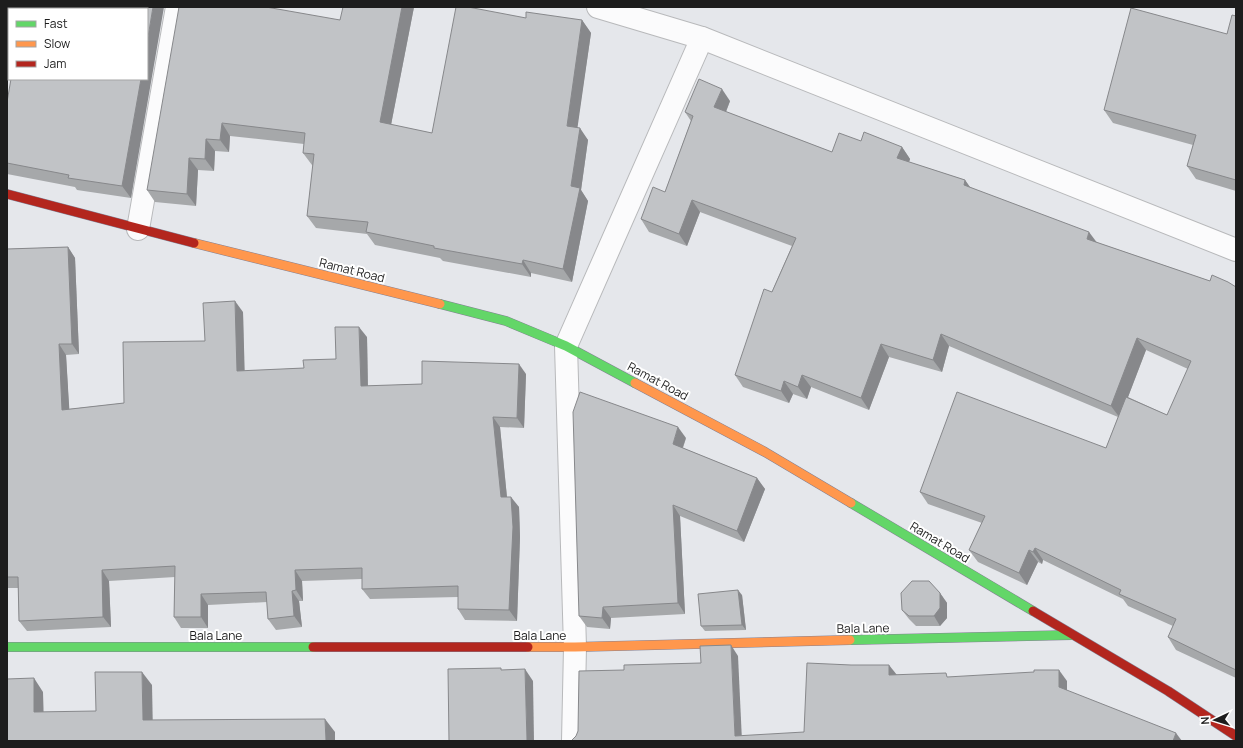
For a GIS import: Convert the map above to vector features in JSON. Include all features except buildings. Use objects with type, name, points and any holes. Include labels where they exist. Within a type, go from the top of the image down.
[{"type":"street","points":[[138,228],[177,7]]},
{"type":"street","points":[[598,7],[702,38],[1236,250]]},
{"type":"street","points":[[573,741],[575,648],[566,346],[702,38]]},
{"type":"street","name":"Ramat Road","points":[[7,194],[506,321],[566,346],[765,452],[1168,691],[1236,737]]},
{"type":"street","name":"Bala Lane","points":[[7,647],[575,648],[1072,635]]},
{"type":"traffic: fast","points":[[440,304],[506,321],[566,346],[635,383]]},
{"type":"traffic: fast","points":[[851,503],[1033,611]]},
{"type":"traffic: fast","points":[[850,640],[1072,635]]},
{"type":"traffic: fast","points":[[7,647],[313,647]]},
{"type":"traffic: slow","points":[[194,243],[440,304]]},
{"type":"traffic: slow","points":[[635,383],[765,452],[851,503]]},
{"type":"traffic: slow","points":[[528,647],[850,640]]},
{"type":"traffic: jam","points":[[7,194],[194,243]]},
{"type":"traffic: jam","points":[[1033,611],[1168,691],[1236,736]]},
{"type":"traffic: jam","points":[[313,647],[528,647]]}]
